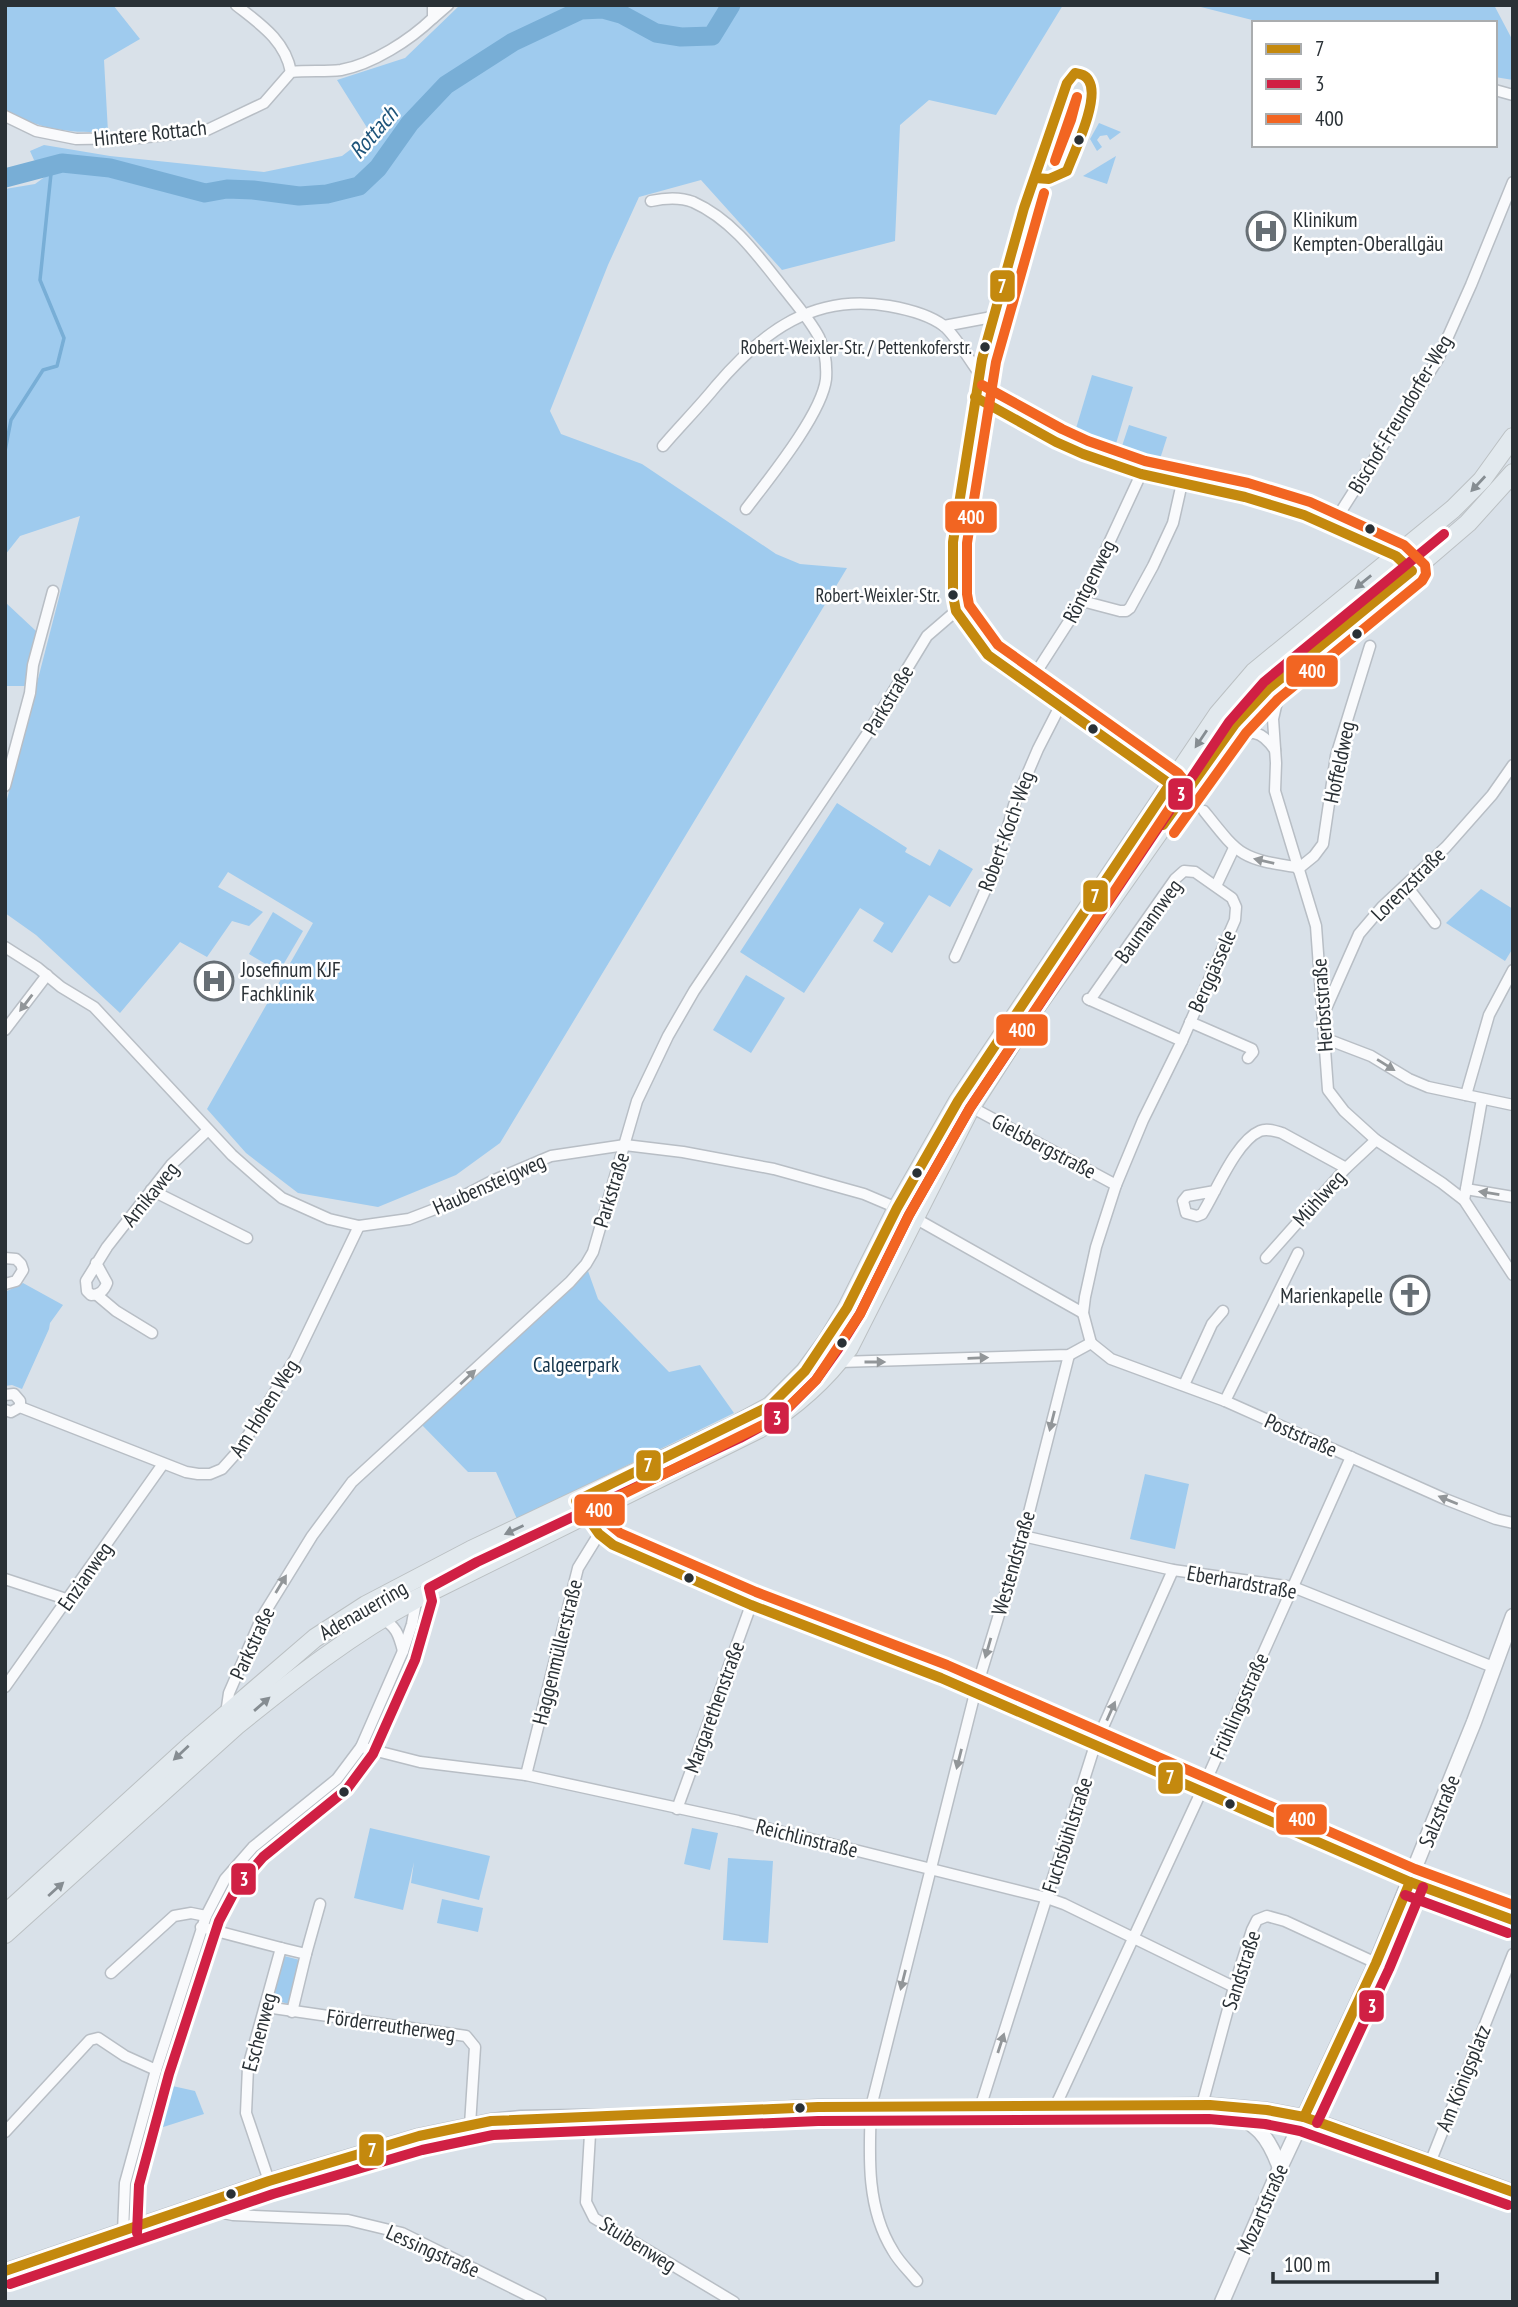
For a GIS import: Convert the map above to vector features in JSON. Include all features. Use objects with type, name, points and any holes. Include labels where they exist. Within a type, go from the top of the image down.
[{"type":"main road","name":"Adenauerring","points":[[5,1914],[231,1719],[380,1618],[471,1550],[720,1449],[781,1415],[810,1393],[839,1362],[862,1323],[971,1107],[1177,790],[1218,714],[1254,672],[1453,509],[1482,481],[1513,437]]},
{"type":"main road","name":"Adenauerring","points":[[5,1934],[314,1638],[366,1605],[415,1590],[437,1589],[580,1508],[770,1406],[805,1371],[827,1341],[847,1308],[897,1208],[965,1090],[1177,790],[1268,689],[1468,523],[1513,473]]},
{"type":"street","points":[[236,5],[266,28],[281,45],[291,72],[345,69],[383,53],[415,35],[448,5]]},
{"type":"street","points":[[433,5],[433,19]]},
{"type":"street","name":"Hintere Rottach","points":[[5,116],[36,131],[76,139],[139,138],[207,130],[264,103],[291,72]]},
{"type":"street","points":[[1075,73],[1067,83],[1024,208],[992,317],[979,373],[953,542],[952,577],[956,611],[988,654],[1177,790]]},
{"type":"street","name":"Bischof-Freundorfer-Weg","points":[[1331,527],[1438,359],[1513,182]]},
{"type":"street","points":[[651,201],[669,198],[691,201],[725,222],[752,248],[804,313],[819,337],[826,358],[825,383],[818,402],[780,467],[746,509]]},
{"type":"street","points":[[663,446],[733,366],[770,334],[804,313],[834,305],[867,302],[905,309],[944,326],[979,373]]},
{"type":"street","points":[[944,326],[992,317]]},
{"type":"street","points":[[975,397],[1056,442],[1141,474],[1290,510],[1396,556],[1412,571]]},
{"type":"street","name":"Röntgenweg","points":[[1028,685],[1082,601],[1141,474]]},
{"type":"street","points":[[1082,601],[1120,611],[1130,608],[1173,523],[1182,483]]},
{"type":"street","points":[[5,786],[53,591]]},
{"type":"street","name":"Parkstraße","points":[[231,1719],[229,1693],[262,1617],[305,1548],[352,1482],[570,1282],[586,1264],[593,1252],[637,1101],[668,1036],[694,991],[871,728],[927,636],[956,611]]},
{"type":"street","name":"Hoffeldweg","points":[[1298,868],[1314,856],[1323,844],[1336,756],[1370,646]]},
{"type":"street","name":"Herbststraße","points":[[1291,670],[1279,693],[1273,719],[1276,751],[1275,791],[1317,926],[1328,1090],[1344,1111],[1376,1140],[1442,1183],[1465,1195],[1513,1197]]},
{"type":"street","name":"Robert-Koch-Weg","points":[[955,957],[998,862],[1014,804],[1060,706]]},
{"type":"street","points":[[1221,743],[1251,732],[1259,733],[1276,751]]},
{"type":"street","name":"Lorenzstraße","points":[[1323,1015],[1359,934],[1382,907],[1446,848],[1492,795],[1513,765]]},
{"type":"street","points":[[1204,811],[1234,848],[1264,862],[1298,868]]},
{"type":"street","points":[[1216,886],[1234,848]]},
{"type":"street","name":"Baumannweg","points":[[1182,1041],[1089,999],[1175,879],[1184,872],[1195,872],[1216,886]]},
{"type":"street","points":[[1406,885],[1435,923]]},
{"type":"street","name":"Berggässele","points":[[1182,1041],[1235,920],[1236,907],[1232,898],[1216,886]]},
{"type":"street","name":"Haubensteigweg","points":[[5,947],[94,1007],[232,1155],[282,1198],[329,1219],[359,1226],[408,1219],[449,1204],[492,1181],[551,1156],[625,1145],[701,1154],[774,1168],[864,1194],[897,1208],[1083,1312]]},
{"type":"street","points":[[1466,1095],[1489,1016],[1513,970]]},
{"type":"street","points":[[5,1030],[47,975]]},
{"type":"street","points":[[1190,1022],[1252,1049],[1253,1052],[1248,1058]]},
{"type":"street","points":[[1324,1038],[1371,1056],[1428,1087],[1513,1104]]},
{"type":"street","points":[[839,1362],[1069,1355],[1091,1343],[1083,1312],[1096,1247],[1116,1185],[1143,1121],[1182,1041]]},
{"type":"street","points":[[1482,1099],[1465,1195],[1513,1276]]},
{"type":"street","name":"Gielsbergstraße","points":[[971,1107],[1116,1185]]},
{"type":"street","name":"Arnikaweg","points":[[97,1295],[91,1295],[87,1291],[86,1282],[96,1263],[171,1165],[208,1130]]},
{"type":"street","points":[[1215,1191],[1244,1145],[1260,1131],[1282,1133],[1346,1168]]},
{"type":"street","name":"Mühlweg","points":[[1266,1258],[1346,1168],[1376,1140]]},
{"type":"street","points":[[151,1190],[247,1238]]},
{"type":"street","name":"Am Hohen Weg","points":[[5,1395],[14,1394],[20,1407],[163,1464],[198,1474],[210,1474],[222,1469],[230,1463],[295,1359],[359,1226]]},
{"type":"street","points":[[1225,1401],[1298,1253]]},
{"type":"street","points":[[5,1258],[16,1259],[23,1270],[16,1281],[5,1284]]},
{"type":"street","points":[[96,1263],[107,1283],[105,1290],[97,1295],[152,1334]]},
{"type":"street","points":[[1184,1385],[1212,1324],[1223,1311]]},
{"type":"street","name":"Poststraße","points":[[1091,1343],[1111,1359],[1225,1401],[1444,1499],[1513,1523]]},
{"type":"street","name":"Westendstraße","points":[[917,2281],[892,2251],[878,2216],[869,2167],[871,2107],[975,1693],[1023,1536],[1069,1355]]},
{"type":"street","points":[[5,1410],[11,1412],[20,1407]]},
{"type":"street","name":"Frühlingsstraße","points":[[1055,2107],[1201,1792],[1351,1457]]},
{"type":"street","name":"Enzianweg","points":[[5,1687],[163,1464]]},
{"type":"street","points":[[580,1508],[600,1534],[613,1545],[751,1605],[975,1693],[1410,1882],[1513,1920]]},
{"type":"street","name":"Haggenmüllerstraße","points":[[526,1775],[578,1568],[600,1534]]},
{"type":"street","name":"Eberhardstraße","points":[[1023,1536],[1173,1570],[1293,1587],[1493,1667]]},
{"type":"street","name":"Fuchsbühlstraße","points":[[980,2108],[1095,1745],[1173,1570]]},
{"type":"street","points":[[5,1579],[69,1600]]},
{"type":"street","points":[[412,1624],[437,1589]]},
{"type":"street","points":[[123,2232],[125,2183],[156,2070],[204,1921],[225,1880],[253,1847],[337,1779],[361,1747],[403,1651],[412,1624],[415,1590]]},
{"type":"street","name":"Margarethenstraße","points":[[677,1809],[751,1605]]},
{"type":"street","name":"Salzstraße","points":[[1304,2117],[1376,1964],[1474,1722],[1493,1667],[1509,1637],[1513,1616]]},
{"type":"street","points":[[380,1618],[399,1633],[403,1651]]},
{"type":"street","name":"Reichlinstraße","points":[[361,1747],[420,1762],[526,1775],[738,1821],[1047,1898],[1234,1987]]},
{"type":"street","name":"Eschenweg","points":[[292,2012],[320,1904]]},
{"type":"street","points":[[111,1973],[174,1916],[191,1913],[204,1921],[306,1954]]},
{"type":"street","name":"Sandstraße","points":[[1202,2105],[1234,1987],[1257,1920],[1267,1916],[1285,1921],[1376,1964]]},
{"type":"street","name":"Eschenweg","points":[[269,2181],[246,2113],[245,2098],[247,2067],[281,1948]]},
{"type":"street","name":"Am Königsplatz","points":[[1430,2163],[1513,1955]]},
{"type":"street","name":"Förderreutherweg","points":[[266,2007],[466,2036],[475,2047],[470,2125]]},
{"type":"street","points":[[5,2132],[90,2040],[98,2038],[125,2056],[156,2070]]},
{"type":"street","points":[[5,2271],[269,2181],[419,2136],[521,2118],[818,2106],[1223,2106],[1304,2117],[1513,2192]]},
{"type":"street","points":[[1223,2106],[1245,2119],[1268,2138],[1280,2168]]},
{"type":"street","name":"Stuibenweg","points":[[591,2117],[586,2202],[594,2218],[734,2302]]},
{"type":"street","name":"Mozartstraße","points":[[1224,2297],[1304,2117]]},
{"type":"street","name":"Lessingstraße","points":[[194,2207],[233,2215],[348,2220],[402,2233],[541,2302]]},
{"type":"street","points":[[1213,2302],[1224,2297]]},
{"type":"green space","points":[[5,5],[113,5],[140,39],[104,60],[108,132],[55,129],[30,122],[5,110]]},
{"type":"green space","points":[[460,5],[1063,5],[996,115],[929,100],[900,125],[895,241],[782,270],[701,180],[639,197],[608,265],[550,411],[561,434],[642,464],[776,554],[800,564],[847,568],[500,1143],[456,1175],[378,1207],[298,1193],[246,1153],[207,1109],[313,923],[228,872],[218,887],[263,912],[249,926],[232,921],[207,957],[180,942],[120,1013],[36,935],[5,913],[5,807],[80,516],[20,536],[5,555],[5,189],[35,184],[57,168],[34,160],[30,151],[44,145],[110,156],[264,172],[342,156],[371,134],[337,80],[405,58]]},
{"type":"green space","points":[[1193,5],[1494,5],[1513,41],[1513,80],[1497,77],[1497,21],[1256,21]]},
{"type":"green space","points":[[1099,123],[1121,132],[1110,140],[1107,135],[1100,136],[1097,140],[1102,147],[1097,151],[1090,139]]},
{"type":"green space","points":[[1116,156],[1107,184],[1083,176]]},
{"type":"green space","points":[[1092,375],[1133,387],[1115,447],[1074,435]]},
{"type":"green space","points":[[1129,425],[1167,437],[1160,459],[1122,446]]},
{"type":"green space","points":[[5,602],[36,631],[25,686],[5,686]]},
{"type":"green space","points":[[837,803],[907,848],[905,852],[930,866],[939,849],[973,869],[950,907],[929,895],[892,953],[873,941],[884,923],[860,908],[804,993],[740,952]]},
{"type":"green space","points":[[1481,889],[1513,909],[1513,948],[1505,961],[1446,923]]},
{"type":"green space","points":[[273,912],[303,931],[279,972],[249,954]]},
{"type":"green space","points":[[746,975],[785,998],[751,1053],[713,1030]]},
{"type":"green space","name":"Calgeerpark","points":[[588,1271],[598,1299],[669,1372],[700,1365],[734,1413],[517,1519],[496,1472],[468,1472],[421,1424]]},
{"type":"green space","points":[[23,1283],[63,1305],[50,1323],[22,1389],[12,1385],[5,1386],[5,1292]]},
{"type":"green space","points":[[1145,1474],[1189,1484],[1175,1549],[1130,1539]]},
{"type":"green space","points":[[370,1828],[490,1856],[479,1900],[411,1883],[414,1862],[403,1910],[354,1898]]},
{"type":"green space","points":[[692,1828],[718,1833],[710,1870],[684,1864]]},
{"type":"green space","points":[[728,1858],[773,1861],[768,1943],[723,1940]]},
{"type":"green space","points":[[442,1899],[483,1908],[478,1932],[437,1923]]},
{"type":"green space","points":[[284,1956],[300,1960],[288,2004],[273,1999]]},
{"type":"green space","points":[[168,2085],[195,2091],[204,2114],[157,2129]]},
{"type":"waterway","name":"Rottach","points":[[5,178],[62,163],[110,168],[205,193],[227,189],[299,196],[327,194],[359,186],[378,168],[410,123],[446,85],[513,42],[581,10],[603,9],[621,14],[656,33],[681,37],[712,36],[731,5]]},
{"type":"waterway","points":[[5,451],[11,420],[43,370],[57,366],[64,338],[40,280],[52,164]]},
{"type":"transit line","name":"7","points":[[1035,178],[1049,179],[1067,171],[1089,112],[1092,89],[1083,75],[1075,73],[1067,83],[1024,208],[982,359],[953,542],[953,595],[956,611],[988,655],[1170,784],[958,1101],[897,1208],[847,1308],[805,1371],[770,1406],[576,1501],[599,1534],[613,1545],[751,1605],[941,1678],[1410,1882],[1513,1920]]},
{"type":"transit line","name":"400","points":[[1077,97],[1071,120],[1055,161],[1077,97]]},
{"type":"transit line","name":"400","points":[[1044,193],[996,362],[967,543],[969,605],[998,645],[1178,773],[1183,779],[1183,788],[970,1108],[909,1215],[860,1314],[816,1380],[777,1418],[597,1507],[609,1524],[620,1533],[756,1592],[947,1665],[1415,1869],[1513,1905]]},
{"type":"transit line","name":"400","points":[[982,385],[1088,441],[1145,461],[1248,483],[1310,502],[1404,545],[1425,565],[1426,574],[1422,581],[1278,699],[1246,733],[1174,833]]},
{"type":"transit line","name":"7","points":[[975,397],[1083,454],[1141,474],[1245,497],[1304,515],[1396,556],[1412,571],[1268,689],[1235,724],[1163,825]]},
{"type":"transit line","name":"3","points":[[137,2233],[139,2185],[169,2074],[219,1921],[237,1887],[263,1857],[347,1789],[373,1754],[415,1660],[432,1601],[429,1588],[477,1562],[740,1438],[779,1417],[816,1380],[860,1314],[909,1215],[970,1108],[1229,722],[1264,682],[1444,534]]},
{"type":"transit line","name":"7","points":[[1304,2117],[1376,1963],[1410,1882]]},
{"type":"transit line","name":"3","points":[[1317,2123],[1389,1969],[1423,1887]]},
{"type":"transit line","name":"3","points":[[1405,1895],[1508,1933]]},
{"type":"transit line","name":"7","points":[[5,2271],[269,2181],[419,2136],[491,2121],[818,2107],[1210,2105],[1267,2110],[1304,2117],[1513,2192]]},
{"type":"transit line","name":"3","points":[[10,2284],[273,2194],[422,2150],[493,2135],[818,2121],[1209,2119],[1265,2124],[1300,2131],[1508,2205]]},
{"type":"place","name":"Klinikum Kempten-Oberallgäu","points":[[1266,231]]},
{"type":"place","name":"Robert-Weixler-Str. / Pettenkoferstr.","points":[[985,347]]},
{"type":"place","name":"Robert-Weixler-Str.","points":[[953,595]]},
{"type":"place","name":"Josefinum KJF Fachklinik","points":[[214,981]]},
{"type":"place","name":"Marienkapelle","points":[[1410,1295]]}]
